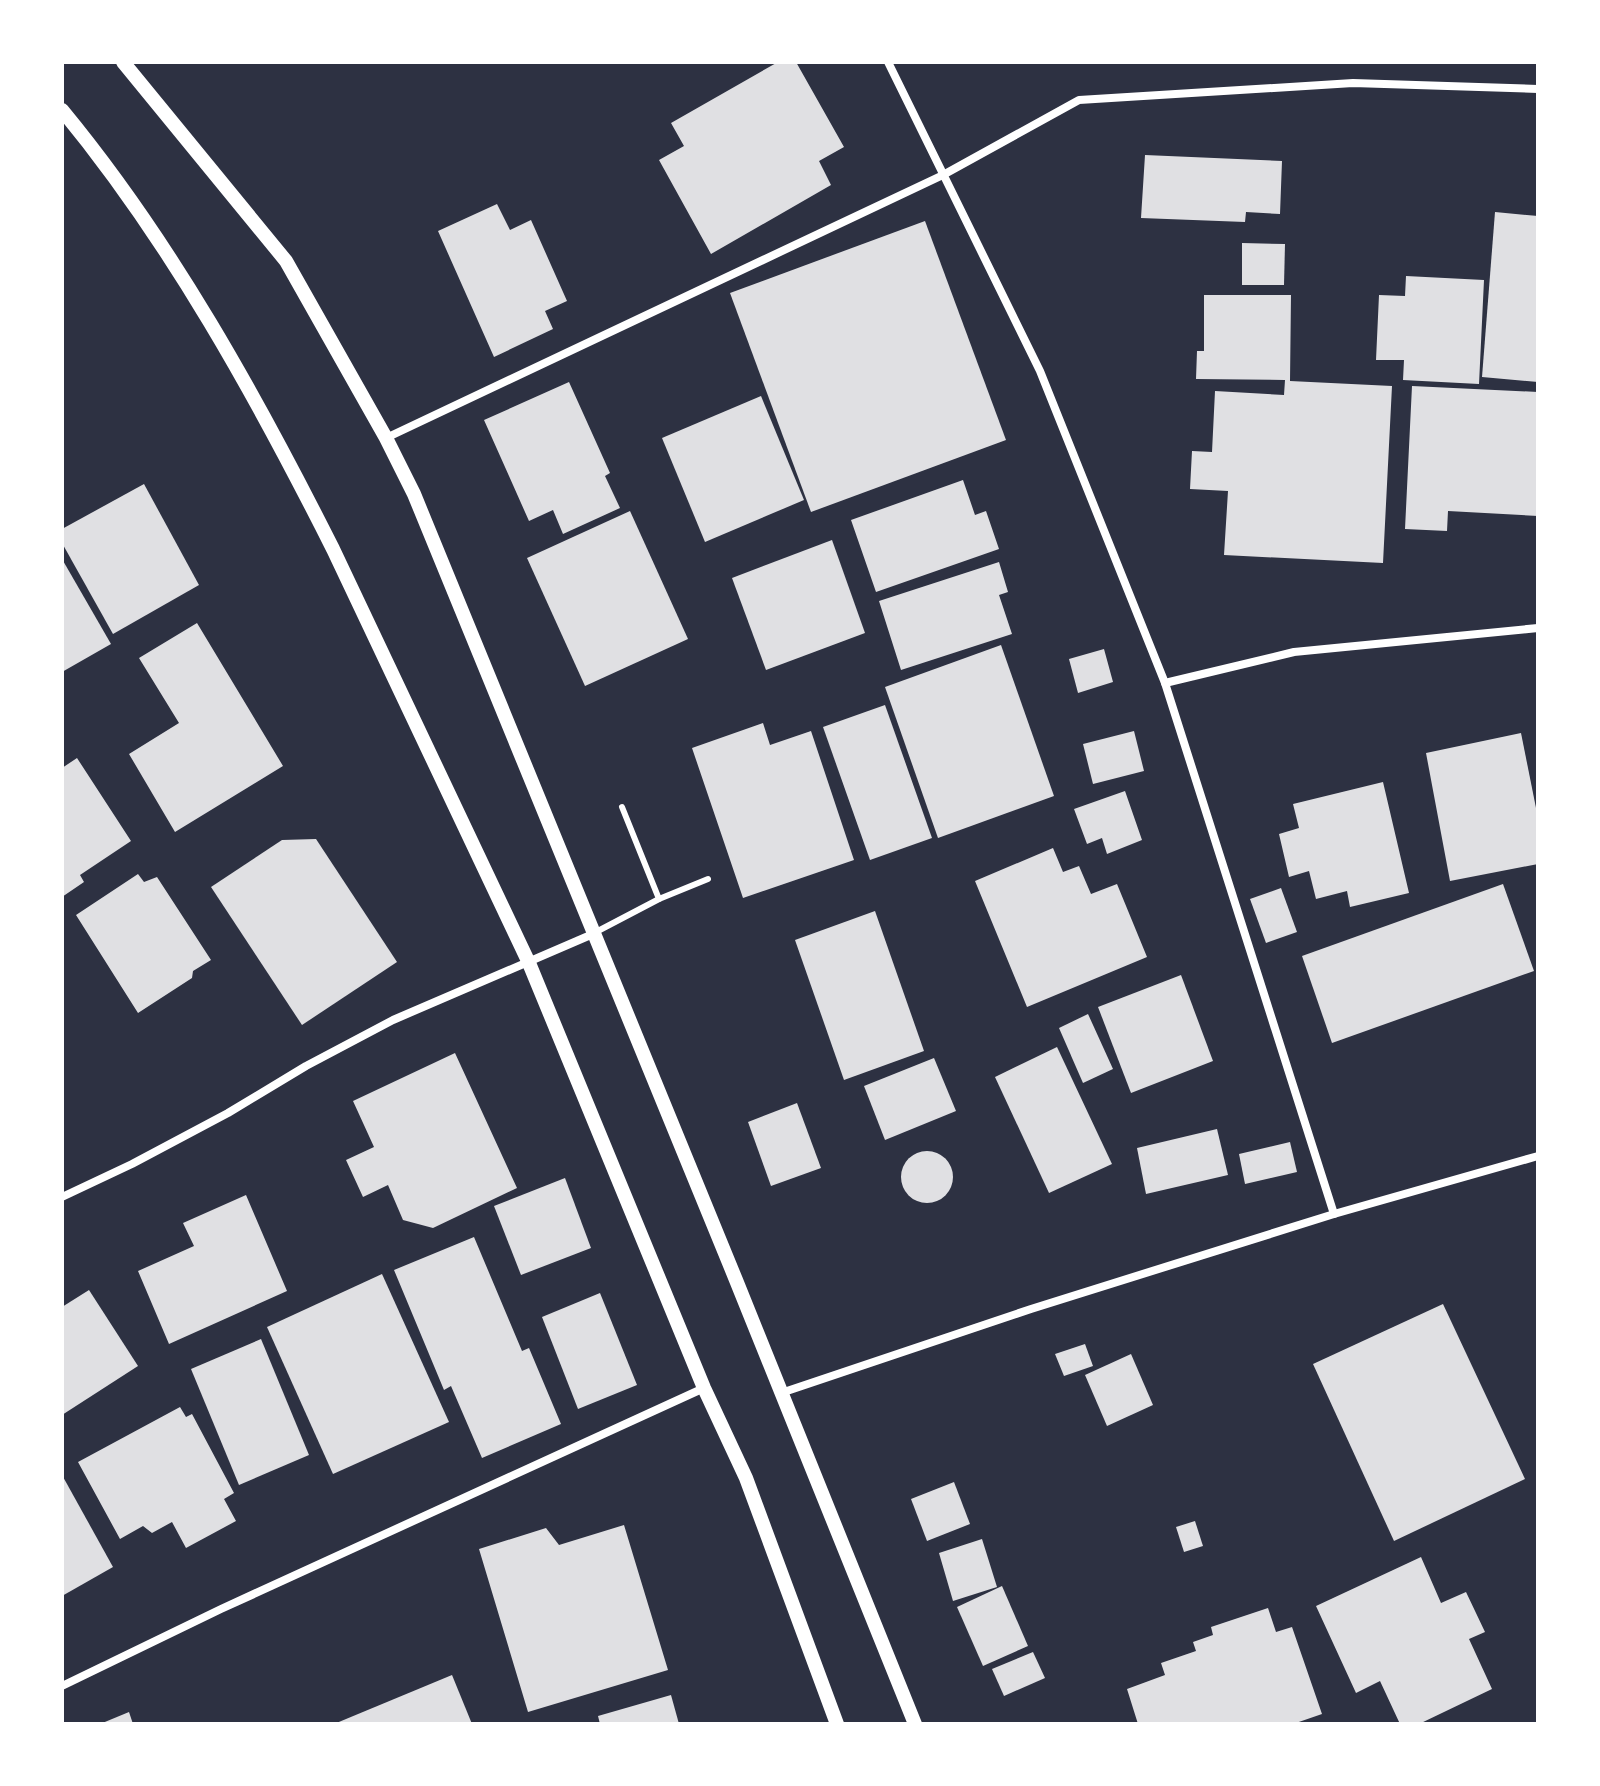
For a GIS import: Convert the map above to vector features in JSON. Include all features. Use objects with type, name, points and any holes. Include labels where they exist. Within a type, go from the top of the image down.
[{"type":"street","points":[[123,62],[286,261],[386,438],[414,494],[915,1724]]},
{"type":"street","points":[[888,62],[1040,371],[1165,683],[1334,1214]]},
{"type":"street","points":[[386,438],[943,175],[1079,100],[1353,83],[1538,89]]},
{"type":"street","points":[[62,110],[90,143],[194,295],[300,484],[529,963],[704,1388],[746,1478],[837,1724]]},
{"type":"street","points":[[1165,683],[1294,652],[1538,628]]},
{"type":"street","points":[[62,1197],[201,1127],[393,1020],[593,934]]},
{"type":"street","points":[[781,1393],[1031,1309],[1334,1214],[1538,1156]]},
{"type":"street","points":[[62,1686],[221,1609],[704,1388]]},
{"type":"lane","points":[[622,807],[659,899]]},
{"type":"lane","points":[[593,934],[659,899],[708,879]]},
{"type":"building","points":[[778,62],[796,62],[844,147],[819,161],[831,185],[711,254],[659,160],[684,146],[671,123]]},
{"type":"building","points":[[1145,155],[1282,161],[1280,214],[1246,212],[1245,222],[1141,218]]},
{"type":"building","points":[[497,204],[510,230],[531,220],[567,301],[545,311],[553,329],[494,357],[438,231]]},
{"type":"building","points":[[1495,212],[1538,216],[1538,382],[1482,377]]},
{"type":"building","points":[[925,221],[1006,440],[811,512],[730,293]]},
{"type":"building","points":[[1242,243],[1285,244],[1284,285],[1242,285]]},
{"type":"building","points":[[1406,276],[1484,280],[1479,384],[1403,380],[1404,360],[1376,360],[1379,295],[1405,296]]},
{"type":"building","points":[[1204,295],[1291,295],[1290,381],[1392,386],[1383,563],[1224,555],[1228,491],[1190,489],[1192,451],[1212,452],[1215,391],[1284,395],[1285,380],[1196,379],[1197,351],[1204,351]]},
{"type":"building","points":[[569,382],[610,473],[605,476],[620,508],[563,534],[553,510],[529,521],[484,420]]},
{"type":"building","points":[[1412,386],[1538,392],[1538,516],[1448,511],[1447,531],[1405,529]]},
{"type":"building","points":[[761,396],[804,500],[705,542],[662,438]]},
{"type":"building","points":[[963,480],[975,515],[986,511],[999,549],[876,592],[851,520]]},
{"type":"building","points":[[144,484],[199,585],[113,634],[62,543],[62,529]]},
{"type":"building","points":[[630,511],[688,639],[585,686],[527,558]]},
{"type":"building","points":[[832,540],[865,633],[766,670],[732,578]]},
{"type":"building","points":[[62,559],[111,644],[62,672]]},
{"type":"building","points":[[999,562],[1008,592],[999,595],[1012,634],[901,670],[879,601]]},
{"type":"building","points":[[197,623],[283,766],[175,832],[129,754],[179,723],[139,658]]},
{"type":"building","points":[[1001,645],[1054,796],[938,838],[885,687]]},
{"type":"building","points":[[1104,649],[1113,682],[1078,693],[1069,659]]},
{"type":"building","points":[[885,705],[932,838],[870,860],[823,727]]},
{"type":"building","points":[[763,723],[770,745],[811,731],[854,860],[743,898],[692,748]]},
{"type":"building","points":[[1134,731],[1144,771],[1093,784],[1083,744]]},
{"type":"building","points":[[1521,733],[1538,818],[1538,864],[1450,881],[1426,753]]},
{"type":"building","points":[[77,758],[131,841],[80,875],[84,882],[62,897],[62,768]]},
{"type":"building","points":[[1383,782],[1409,893],[1350,907],[1347,891],[1316,899],[1309,871],[1289,877],[1279,834],[1299,828],[1293,804]]},
{"type":"building","points":[[1125,791],[1142,840],[1107,854],[1102,838],[1087,844],[1074,809]]},
{"type":"building","points":[[316,839],[397,962],[302,1025],[211,887],[282,840]]},
{"type":"building","points":[[1053,848],[1063,872],[1079,866],[1091,894],[1117,884],[1147,957],[1027,1007],[975,881]]},
{"type":"building","points":[[138,874],[144,882],[157,877],[211,960],[193,971],[192,978],[138,1013],[76,915]]},
{"type":"building","points":[[1503,884],[1534,971],[1332,1043],[1302,956]]},
{"type":"building","points":[[1281,888],[1297,932],[1266,943],[1250,899]]},
{"type":"building","points":[[875,911],[924,1051],[844,1080],[795,940]]},
{"type":"building","points":[[1181,975],[1213,1061],[1131,1093],[1098,1007]]},
{"type":"building","points":[[1088,1014],[1113,1069],[1083,1083],[1059,1028]]},
{"type":"building","points":[[1057,1047],[1112,1164],[1049,1193],[995,1077]]},
{"type":"building","points":[[455,1053],[517,1188],[433,1228],[403,1220],[388,1185],[363,1197],[346,1160],[374,1147],[353,1101]]},
{"type":"building","points":[[934,1058],[956,1111],[885,1140],[864,1086]]},
{"type":"building","points":[[797,1103],[821,1168],[771,1186],[748,1122]]},
{"type":"building","points":[[1217,1129],[1228,1175],[1146,1194],[1137,1148]]},
{"type":"building","points":[[1290,1142],[1297,1172],[1245,1184],[1239,1154]]},
{"type":"building","points":[[927,1151],[945,1159],[953,1177],[945,1195],[927,1203],[909,1195],[901,1177],[909,1159]]},
{"type":"building","points":[[565,1178],[591,1248],[521,1275],[494,1206]]},
{"type":"building","points":[[246,1195],[287,1291],[169,1344],[138,1271],[194,1246],[183,1223]]},
{"type":"building","points":[[474,1237],[522,1351],[529,1348],[561,1424],[482,1458],[451,1386],[444,1390],[394,1270]]},
{"type":"building","points":[[382,1274],[449,1422],[333,1474],[267,1327]]},
{"type":"building","points":[[89,1290],[138,1366],[62,1415],[62,1307]]},
{"type":"building","points":[[600,1293],[637,1385],[578,1409],[542,1317]]},
{"type":"building","points":[[1443,1304],[1525,1479],[1394,1541],[1313,1364]]},
{"type":"building","points":[[261,1339],[309,1455],[239,1485],[191,1369]]},
{"type":"building","points":[[1085,1344],[1093,1366],[1064,1376],[1055,1354]]},
{"type":"building","points":[[1131,1354],[1153,1405],[1107,1426],[1085,1375]]},
{"type":"building","points":[[180,1407],[186,1417],[192,1414],[234,1493],[224,1499],[236,1521],[186,1548],[172,1522],[152,1533],[143,1526],[120,1539],[78,1462]]},
{"type":"building","points":[[62,1475],[113,1567],[62,1596]]},
{"type":"building","points":[[954,1482],[970,1524],[927,1541],[911,1499]]},
{"type":"building","points":[[1195,1521],[1203,1546],[1184,1552],[1176,1527]]},
{"type":"building","points":[[624,1525],[668,1670],[528,1712],[479,1549],[546,1528],[559,1545]]},
{"type":"building","points":[[982,1539],[997,1587],[953,1601],[939,1553]]},
{"type":"building","points":[[1421,1557],[1441,1603],[1466,1592],[1485,1632],[1469,1639],[1492,1689],[1419,1724],[1400,1724],[1380,1681],[1356,1693],[1316,1606]]},
{"type":"building","points":[[1002,1586],[1028,1646],[983,1666],[957,1607]]},
{"type":"building","points":[[1268,1608],[1276,1632],[1292,1627],[1322,1714],[1293,1724],[1138,1724],[1127,1689],[1165,1675],[1161,1663],[1196,1651],[1193,1642],[1213,1635],[1211,1627]]},
{"type":"building","points":[[1033,1652],[1045,1678],[1004,1696],[992,1669]]},
{"type":"building","points":[[452,1675],[472,1724],[334,1724]]},
{"type":"building","points":[[671,1695],[679,1724],[600,1724],[598,1716]]},
{"type":"building","points":[[129,1712],[133,1724],[100,1724]]}]
